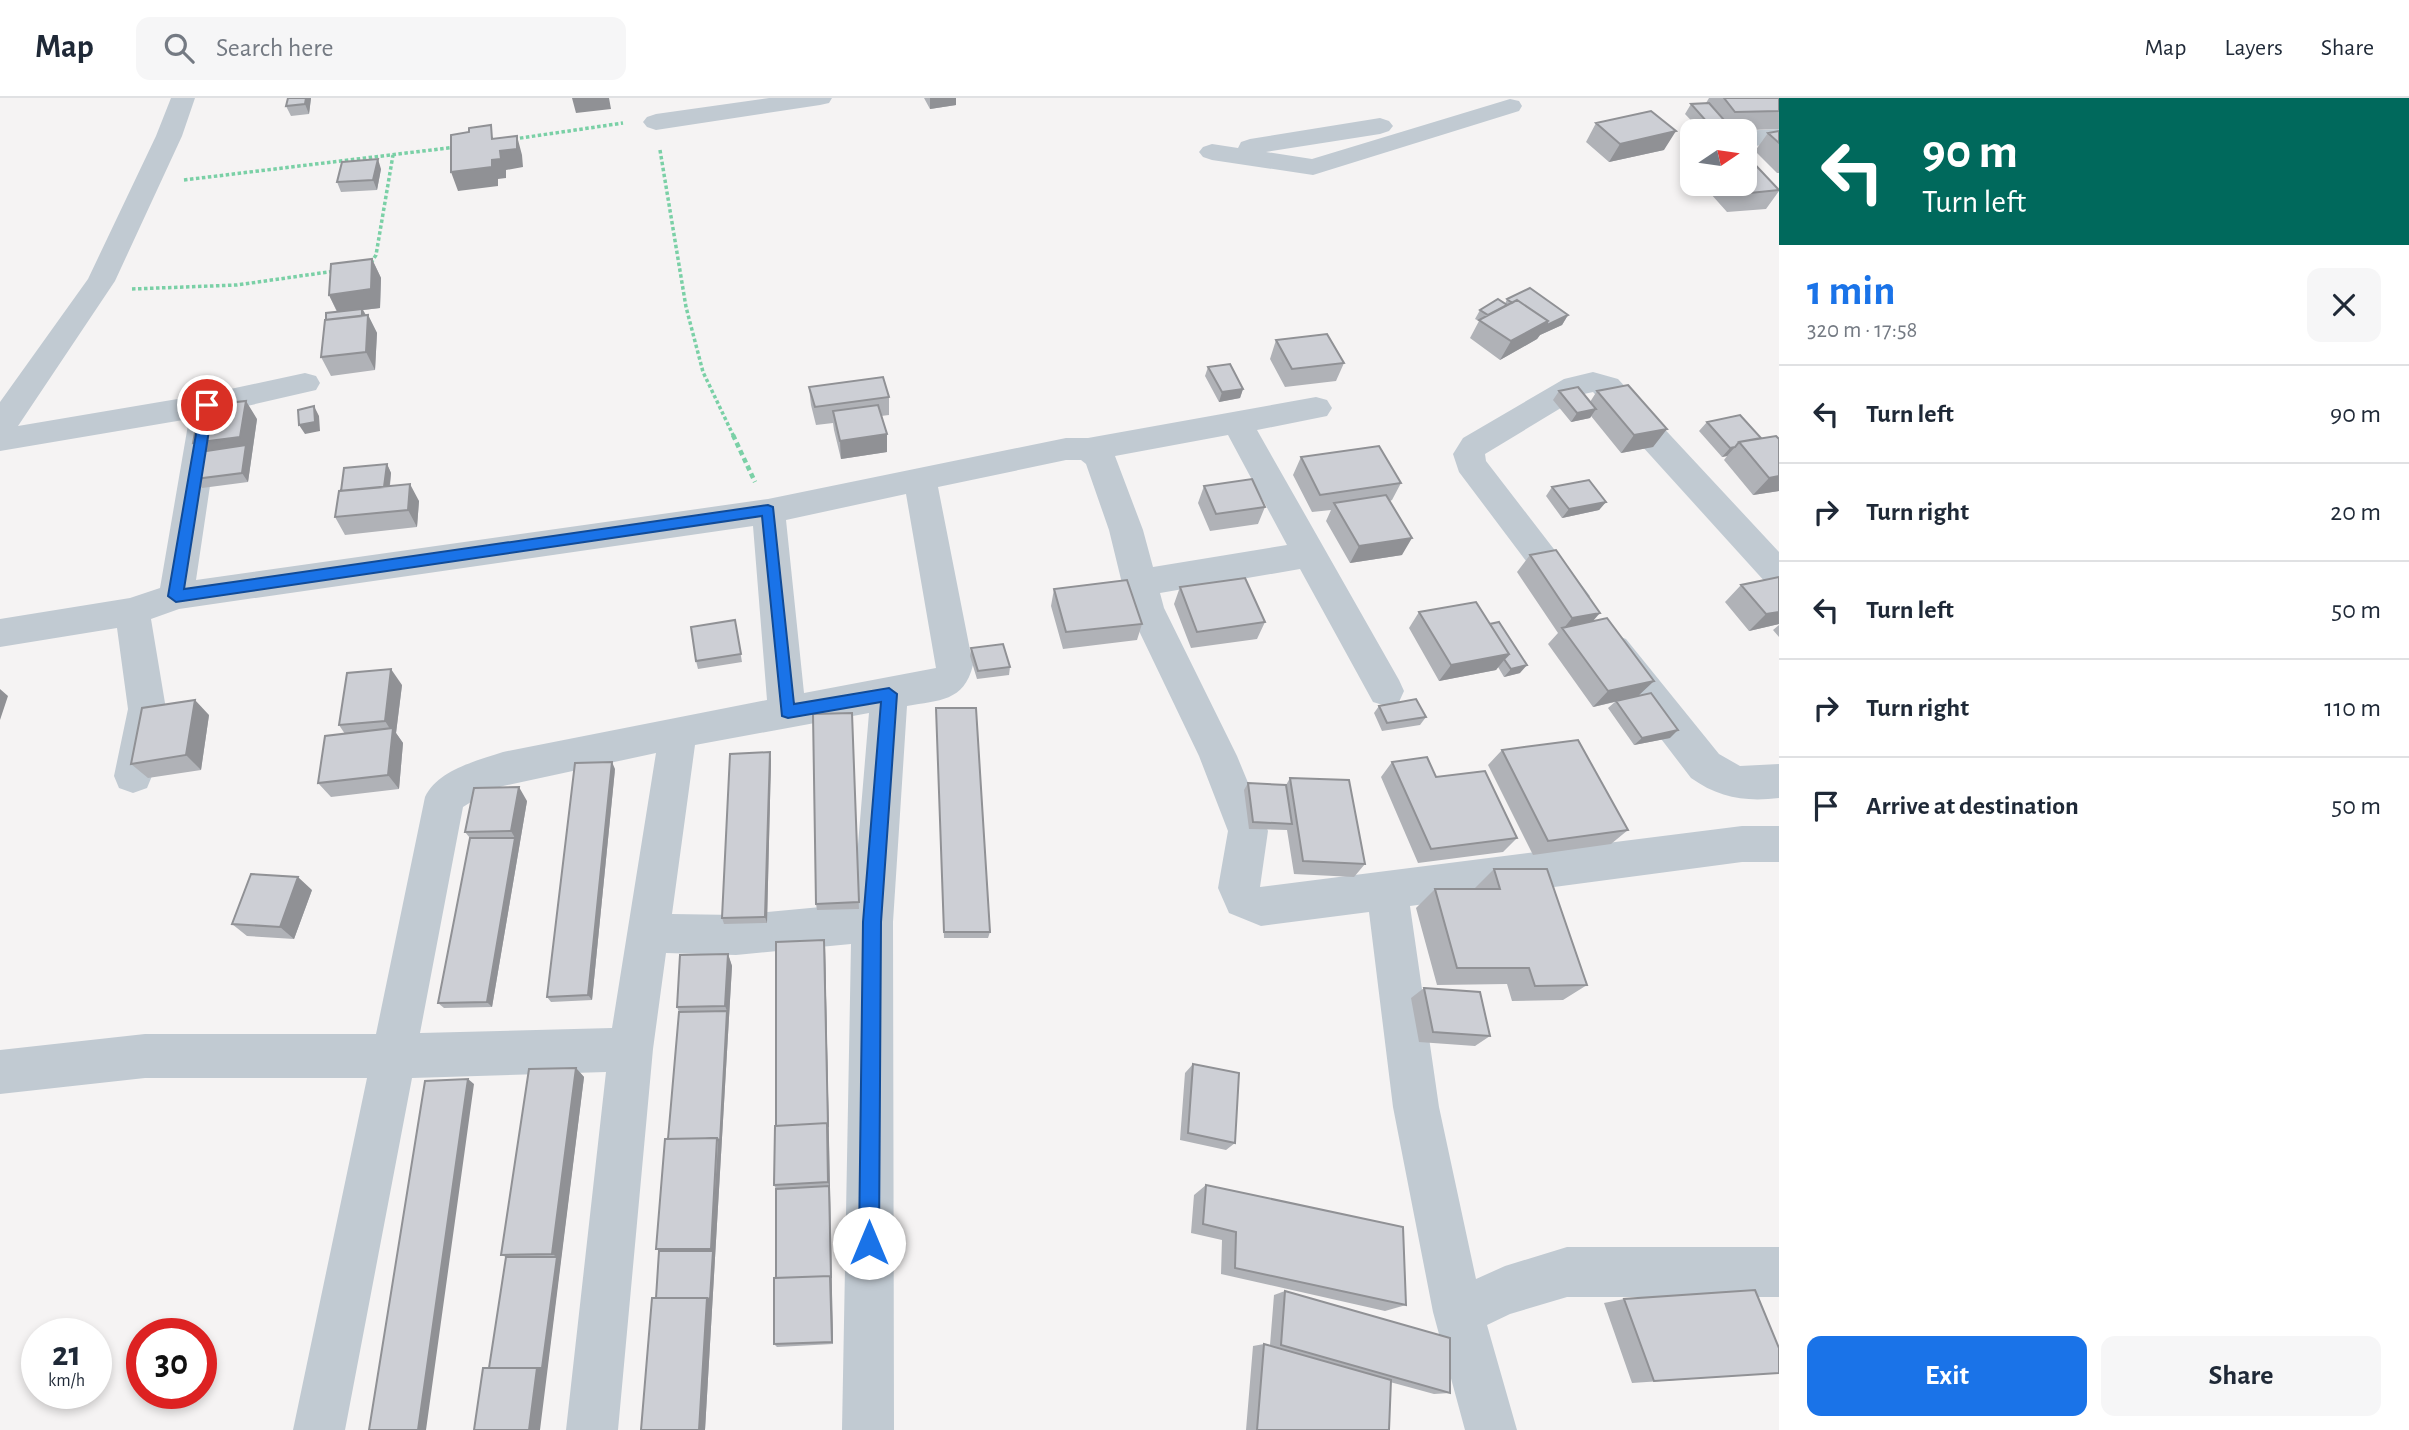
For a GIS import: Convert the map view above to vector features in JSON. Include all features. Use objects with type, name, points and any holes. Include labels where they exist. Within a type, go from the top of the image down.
[{"type":"street","points":[[0,429],[15,403],[95,291],[146,185],[183,98]]},
{"type":"street","points":[[656,122],[820,98]]},
{"type":"street","points":[[1509,102],[1313,167],[1212,152],[1239,148],[1509,102]]},
{"type":"street","points":[[1757,138],[1779,137]]},
{"type":"street","points":[[1088,449],[1100,458],[1126,530],[1146,608],[1218,756],[1248,831],[1239,888],[1244,900],[1261,907],[1760,844],[1721,779],[1705,766],[1470,464],[1469,454],[1474,446],[1575,386],[1593,382],[1607,386],[1779,574]]},
{"type":"street","points":[[0,440],[207,405],[305,383]]},
{"type":"street","points":[[176,596],[207,405]]},
{"type":"street","points":[[0,633],[132,612],[176,596],[768,510],[1066,449],[1088,449],[1316,408]]},
{"type":"street","points":[[1237,422],[1386,691]]},
{"type":"street","points":[[319,1430],[445,797],[478,777],[503,768],[678,732],[940,685],[952,677],[955,665],[920,480]]},
{"type":"street","points":[[768,510],[788,712]]},
{"type":"street","points":[[1139,583],[1309,554]]},
{"type":"street","points":[[132,612],[147,709],[133,776]]},
{"type":"street","points":[[868,1430],[872,922],[889,694]]},
{"type":"street","points":[[592,1430],[631,1049],[678,732]]},
{"type":"street","points":[[1721,779],[1746,785],[1779,781]]},
{"type":"street","points":[[1387,890],[1416,1107],[1458,1312],[1491,1430]]},
{"type":"street","points":[[650,933],[736,935],[872,922]]},
{"type":"street","points":[[0,1072],[145,1056],[395,1056],[631,1049]]},
{"type":"street","points":[[1458,1312],[1505,1290],[1567,1272],[1779,1272]]},
{"type":"path","points":[[512,139],[643,121],[654,115],[687,307],[703,372],[768,510]]},
{"type":"path","points":[[146,185],[459,146]]},
{"type":"path","points":[[369,266],[376,255],[393,155]]},
{"type":"path","points":[[95,291],[237,285],[342,270]]},
{"type":"building","points":[[288,98],[306,98],[305,104],[286,106]]},
{"type":"building","points":[[1724,98],[1779,98],[1779,111],[1735,112]]},
{"type":"building","points":[[1709,103],[1723,119],[1704,119],[1691,104]]},
{"type":"building","points":[[1651,111],[1676,131],[1620,144],[1596,123]]},
{"type":"building","points":[[491,125],[492,139],[517,136],[517,149],[500,151],[501,159],[492,160],[492,167],[451,172],[451,135],[469,132],[469,128]]},
{"type":"building","points":[[1779,131],[1779,143],[1768,133]]},
{"type":"building","points":[[378,159],[373,180],[337,182],[342,162]]},
{"type":"building","points":[[1757,167],[1779,190],[1757,192]]},
{"type":"building","points":[[372,259],[371,289],[329,295],[331,264]]},
{"type":"building","points":[[1530,288],[1568,315],[1545,326],[1548,321],[1517,300],[1512,303],[1507,299]]},
{"type":"building","points":[[1498,299],[1507,305],[1488,315],[1480,310]]},
{"type":"building","points":[[1517,300],[1548,321],[1511,341],[1479,320]]},
{"type":"building","points":[[362,309],[362,316],[326,320],[326,313]]},
{"type":"building","points":[[368,315],[366,352],[321,357],[325,320]]},
{"type":"building","points":[[1327,334],[1344,363],[1292,369],[1276,340]]},
{"type":"building","points":[[1230,364],[1243,389],[1222,392],[1208,367]]},
{"type":"building","points":[[883,377],[889,397],[815,407],[809,387]]},
{"type":"building","points":[[1628,385],[1667,429],[1634,435],[1597,391]]},
{"type":"building","points":[[1578,387],[1596,409],[1577,413],[1559,391]]},
{"type":"building","points":[[246,401],[240,437],[193,443],[200,406]]},
{"type":"building","points":[[878,405],[887,434],[840,441],[833,411]]},
{"type":"building","points":[[314,406],[315,422],[299,425],[298,410]]},
{"type":"building","points":[[1740,415],[1761,438],[1739,442],[1730,448],[1707,422]]},
{"type":"building","points":[[1776,436],[1779,439],[1779,476],[1769,478],[1739,442]]},
{"type":"building","points":[[246,445],[242,473],[195,479],[200,452]]},
{"type":"building","points":[[1379,446],[1401,483],[1320,495],[1301,457]]},
{"type":"building","points":[[387,464],[384,487],[341,491],[344,468]]},
{"type":"building","points":[[1252,479],[1265,507],[1216,514],[1204,486]]},
{"type":"building","points":[[1589,480],[1606,502],[1569,509],[1552,487]]},
{"type":"building","points":[[410,484],[408,510],[335,517],[339,491]]},
{"type":"building","points":[[1386,495],[1412,538],[1359,546],[1334,503]]},
{"type":"building","points":[[1556,550],[1600,613],[1572,618],[1530,555]]},
{"type":"building","points":[[1779,577],[1779,612],[1766,614],[1741,585]]},
{"type":"building","points":[[1245,578],[1265,622],[1197,632],[1180,587]]},
{"type":"building","points":[[1127,580],[1142,624],[1066,632],[1054,589]]},
{"type":"building","points":[[1476,602],[1509,654],[1451,665],[1419,612]]},
{"type":"building","points":[[1607,618],[1654,681],[1608,691],[1562,628]]},
{"type":"building","points":[[735,620],[741,654],[696,661],[691,627]]},
{"type":"building","points":[[1499,622],[1527,665],[1511,669],[1504,659],[1509,654],[1490,624]]},
{"type":"building","points":[[1003,644],[1010,667],[978,671],[971,648]]},
{"type":"building","points":[[391,669],[385,721],[339,725],[347,673]]},
{"type":"building","points":[[1651,693],[1678,730],[1642,738],[1616,701]]},
{"type":"building","points":[[1416,699],[1426,717],[1387,723],[1379,706]]},
{"type":"building","points":[[195,700],[186,755],[131,764],[142,708]]},
{"type":"building","points":[[936,708],[976,708],[990,932],[944,932]]},
{"type":"building","points":[[852,713],[859,902],[816,904],[813,714]]},
{"type":"building","points":[[393,728],[388,775],[318,783],[325,736]]},
{"type":"building","points":[[1578,740],[1628,830],[1548,841],[1502,750]]},
{"type":"building","points":[[770,752],[765,917],[722,918],[730,754]]},
{"type":"building","points":[[1427,757],[1436,777],[1485,771],[1517,838],[1431,849],[1392,762]]},
{"type":"building","points":[[612,762],[588,995],[547,997],[575,763]]},
{"type":"building","points":[[1290,778],[1349,780],[1365,864],[1303,861]]},
{"type":"building","points":[[1248,783],[1286,785],[1292,824],[1253,822]]},
{"type":"building","points":[[519,787],[511,831],[465,832],[474,788]]},
{"type":"building","points":[[470,838],[515,838],[487,1002],[438,1003]]},
{"type":"building","points":[[1494,869],[1547,869],[1587,985],[1535,986],[1529,968],[1457,968],[1435,889],[1500,889]]},
{"type":"building","points":[[251,874],[298,877],[280,927],[232,924]]},
{"type":"building","points":[[824,940],[828,1127],[827,1123],[776,1126],[776,942]]},
{"type":"building","points":[[728,954],[725,1006],[677,1007],[680,955]]},
{"type":"building","points":[[1424,988],[1480,992],[1490,1036],[1433,1032]]},
{"type":"building","points":[[727,1011],[720,1142],[717,1138],[668,1139],[679,1012]]},
{"type":"building","points":[[1193,1064],[1239,1073],[1235,1143],[1188,1133]]},
{"type":"building","points":[[576,1068],[552,1254],[501,1255],[529,1069]]},
{"type":"building","points":[[468,1079],[418,1430],[369,1430],[425,1081]]},
{"type":"building","points":[[827,1123],[828,1182],[774,1185],[775,1126]]},
{"type":"building","points":[[717,1138],[711,1249],[656,1249],[665,1139]]},
{"type":"building","points":[[1206,1185],[1403,1227],[1406,1305],[1235,1268],[1236,1232],[1203,1224]]},
{"type":"building","points":[[829,1186],[831,1278],[776,1278],[776,1189]]},
{"type":"building","points":[[659,1251],[713,1251],[710,1299],[656,1298]]},
{"type":"building","points":[[506,1257],[557,1257],[542,1368],[489,1368]]},
{"type":"building","points":[[830,1276],[832,1342],[774,1344],[774,1278]]},
{"type":"building","points":[[1755,1290],[1779,1348],[1779,1373],[1654,1381],[1624,1299]]},
{"type":"building","points":[[1285,1291],[1450,1338],[1450,1393],[1281,1345]]},
{"type":"building","points":[[652,1298],[707,1298],[699,1430],[641,1430]]},
{"type":"building","points":[[1264,1344],[1391,1380],[1389,1430],[1257,1430]]},
{"type":"building","points":[[483,1368],[537,1368],[529,1430],[474,1430]]},
{"type":"route","points":[[207,405],[176,596],[768,510],[788,712],[889,694],[872,922],[869,1243]]}]
